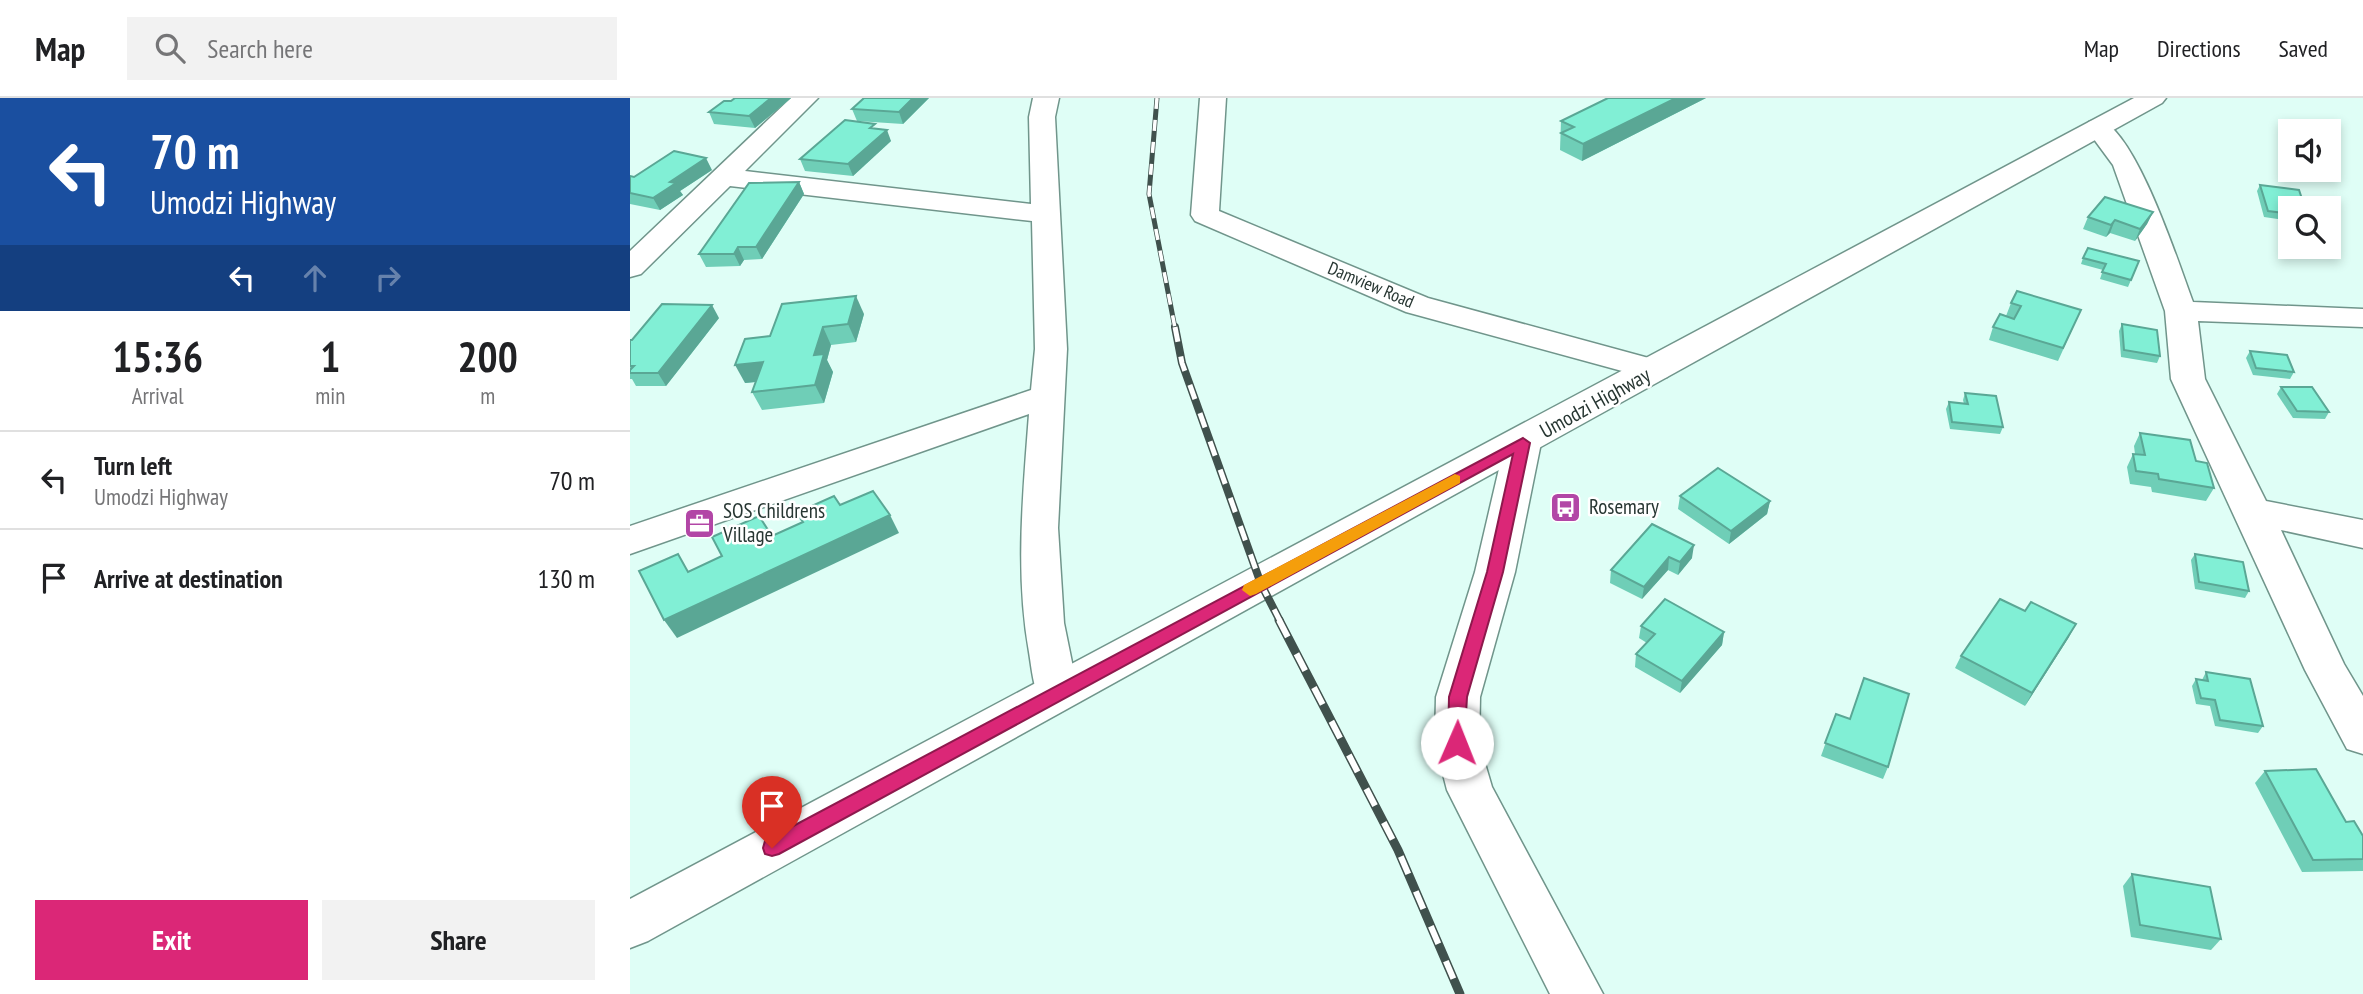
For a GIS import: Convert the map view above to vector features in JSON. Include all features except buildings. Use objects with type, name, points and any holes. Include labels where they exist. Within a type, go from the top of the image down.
[{"type":"main road","points":[[630,268],[805,98]]},
{"type":"main road","points":[[1046,98],[1042,117],[1051,349],[1040,528],[1044,623],[1057,692]]},
{"type":"main road","name":"Damview Road","points":[[1213,98],[1205,215],[1417,304],[1655,370]]},
{"type":"main road","name":"Umodzi Highway","points":[[630,925],[1057,692],[1523,443],[2152,98]]},
{"type":"main road","points":[[2098,128],[2126,165],[2181,311],[2188,379],[2253,511],[2326,670],[2363,736]]},
{"type":"main road","points":[[724,177],[1045,214]]},
{"type":"main road","points":[[2181,311],[2363,318]]},
{"type":"main road","points":[[630,540],[1048,396]]},
{"type":"main road","points":[[1523,443],[1495,572],[1458,697],[1457,743],[1470,790],[1577,994]]},
{"type":"main road","points":[[2253,511],[2363,534]]},
{"type":"railway","points":[[1157,98],[1149,194],[1175,328]]},
{"type":"railway","points":[[1175,327],[1182,363],[1261,584],[1280,621]]},
{"type":"railway","points":[[1279,620],[1398,850],[1460,994]]},
{"type":"slow traffic","points":[[1250,590],[1455,479]]},
{"type":"place","name":"Rosemary","points":[[1566,507]]},
{"type":"place","name":"SOS Childrens Village","points":[[700,523]]},
{"type":"route","points":[[772,848],[1523,443],[1495,572],[1458,697],[1457,743]]}]
